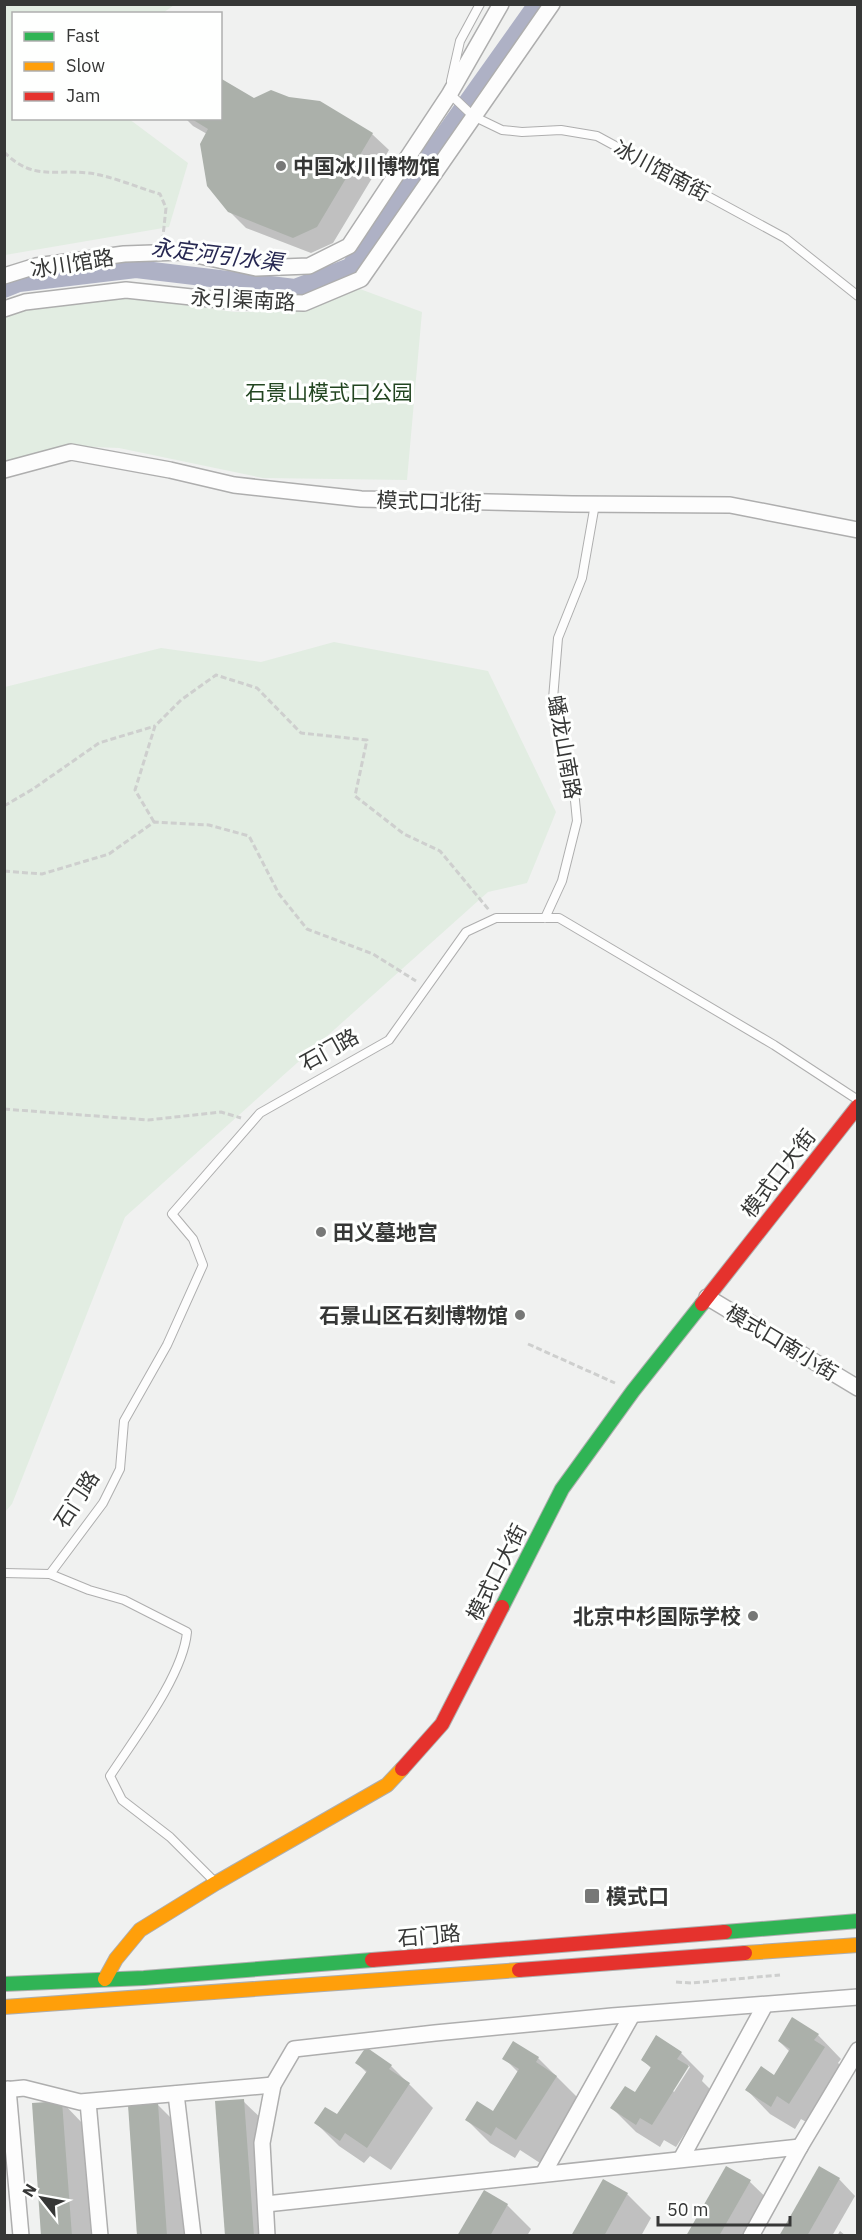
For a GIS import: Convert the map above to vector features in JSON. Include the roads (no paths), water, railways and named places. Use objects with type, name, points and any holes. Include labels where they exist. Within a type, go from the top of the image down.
[{"type":"main road","name":"模式口大街","points":[[105,1979],[116,1959],[140,1930],[216,1883],[387,1785],[442,1724],[562,1489],[633,1391],[858,1106]]},
{"type":"main road","name":"石门路","points":[[4,1984],[144,1978],[858,1921]]},
{"type":"main road","name":"石门路","points":[[4,2007],[858,1945]]},
{"type":"street","name":"冰川馆路","points":[[4,276],[36,266],[124,254],[182,252],[256,268],[309,266],[349,246],[448,95],[501,4]]},
{"type":"street","name":"永引渠南路","points":[[4,309],[25,302],[126,290],[229,301],[304,303],[361,279],[552,4]]},
{"type":"street","name":"模式口北街","points":[[4,470],[71,452],[170,470],[234,485],[361,499],[730,505],[858,530]]},
{"type":"street","name":"模式口南小街","points":[[707,1297],[858,1388]]},
{"type":"street","points":[[267,2235],[262,2143],[273,2085],[294,2049],[435,2033],[858,1997]]},
{"type":"street","points":[[681,2159],[765,2005]]},
{"type":"street","points":[[543,2174],[632,2015]]},
{"type":"street","points":[[751,2235],[858,2050]]},
{"type":"street","points":[[21,2235],[6,2090],[24,2088],[80,2103],[273,2085]]},
{"type":"street","points":[[176,2094],[193,2235]]},
{"type":"street","points":[[88,2102],[100,2235]]},
{"type":"street","points":[[266,2204],[800,2147]]},
{"type":"lane","points":[[448,95],[460,41],[480,4]]},
{"type":"lane","name":"冰川馆南街","points":[[448,95],[473,116],[502,129],[522,132],[561,130],[597,136],[785,238],[858,296]]},
{"type":"lane","name":"蟠龙山南路","points":[[545,918],[562,881],[577,821],[573,780],[554,699],[558,638],[582,578],[595,504]]},
{"type":"lane","name":"石门路","points":[[50,1574],[103,1503],[120,1469],[124,1421],[167,1345],[203,1264],[193,1239],[172,1214],[260,1113],[389,1040],[466,932],[496,918],[559,918],[774,1045],[858,1100]]},
{"type":"lane","points":[[4,1573],[50,1574],[89,1590],[124,1600],[187,1632],[186,1647],[162,1695],[110,1776],[122,1800],[170,1837],[216,1883]]},
{"type":"waterway","name":"永定河引水渠","points":[[4,289],[19,283],[136,269],[295,288],[350,267],[537,4]]},
{"type":"place","name":"中国冰川博物馆","points":[[281,166]]},
{"type":"place","name":"田义墓地宫","points":[[321,1232]]},
{"type":"place","name":"石景山区石刻博物馆","points":[[520,1315]]},
{"type":"place","name":"北京中杉国际学校","points":[[753,1616]]},
{"type":"place","name":"模式口","points":[[592,1896]]},
{"type":"park label","name":"石景山模式口公园","points":[[329,392]]}]
